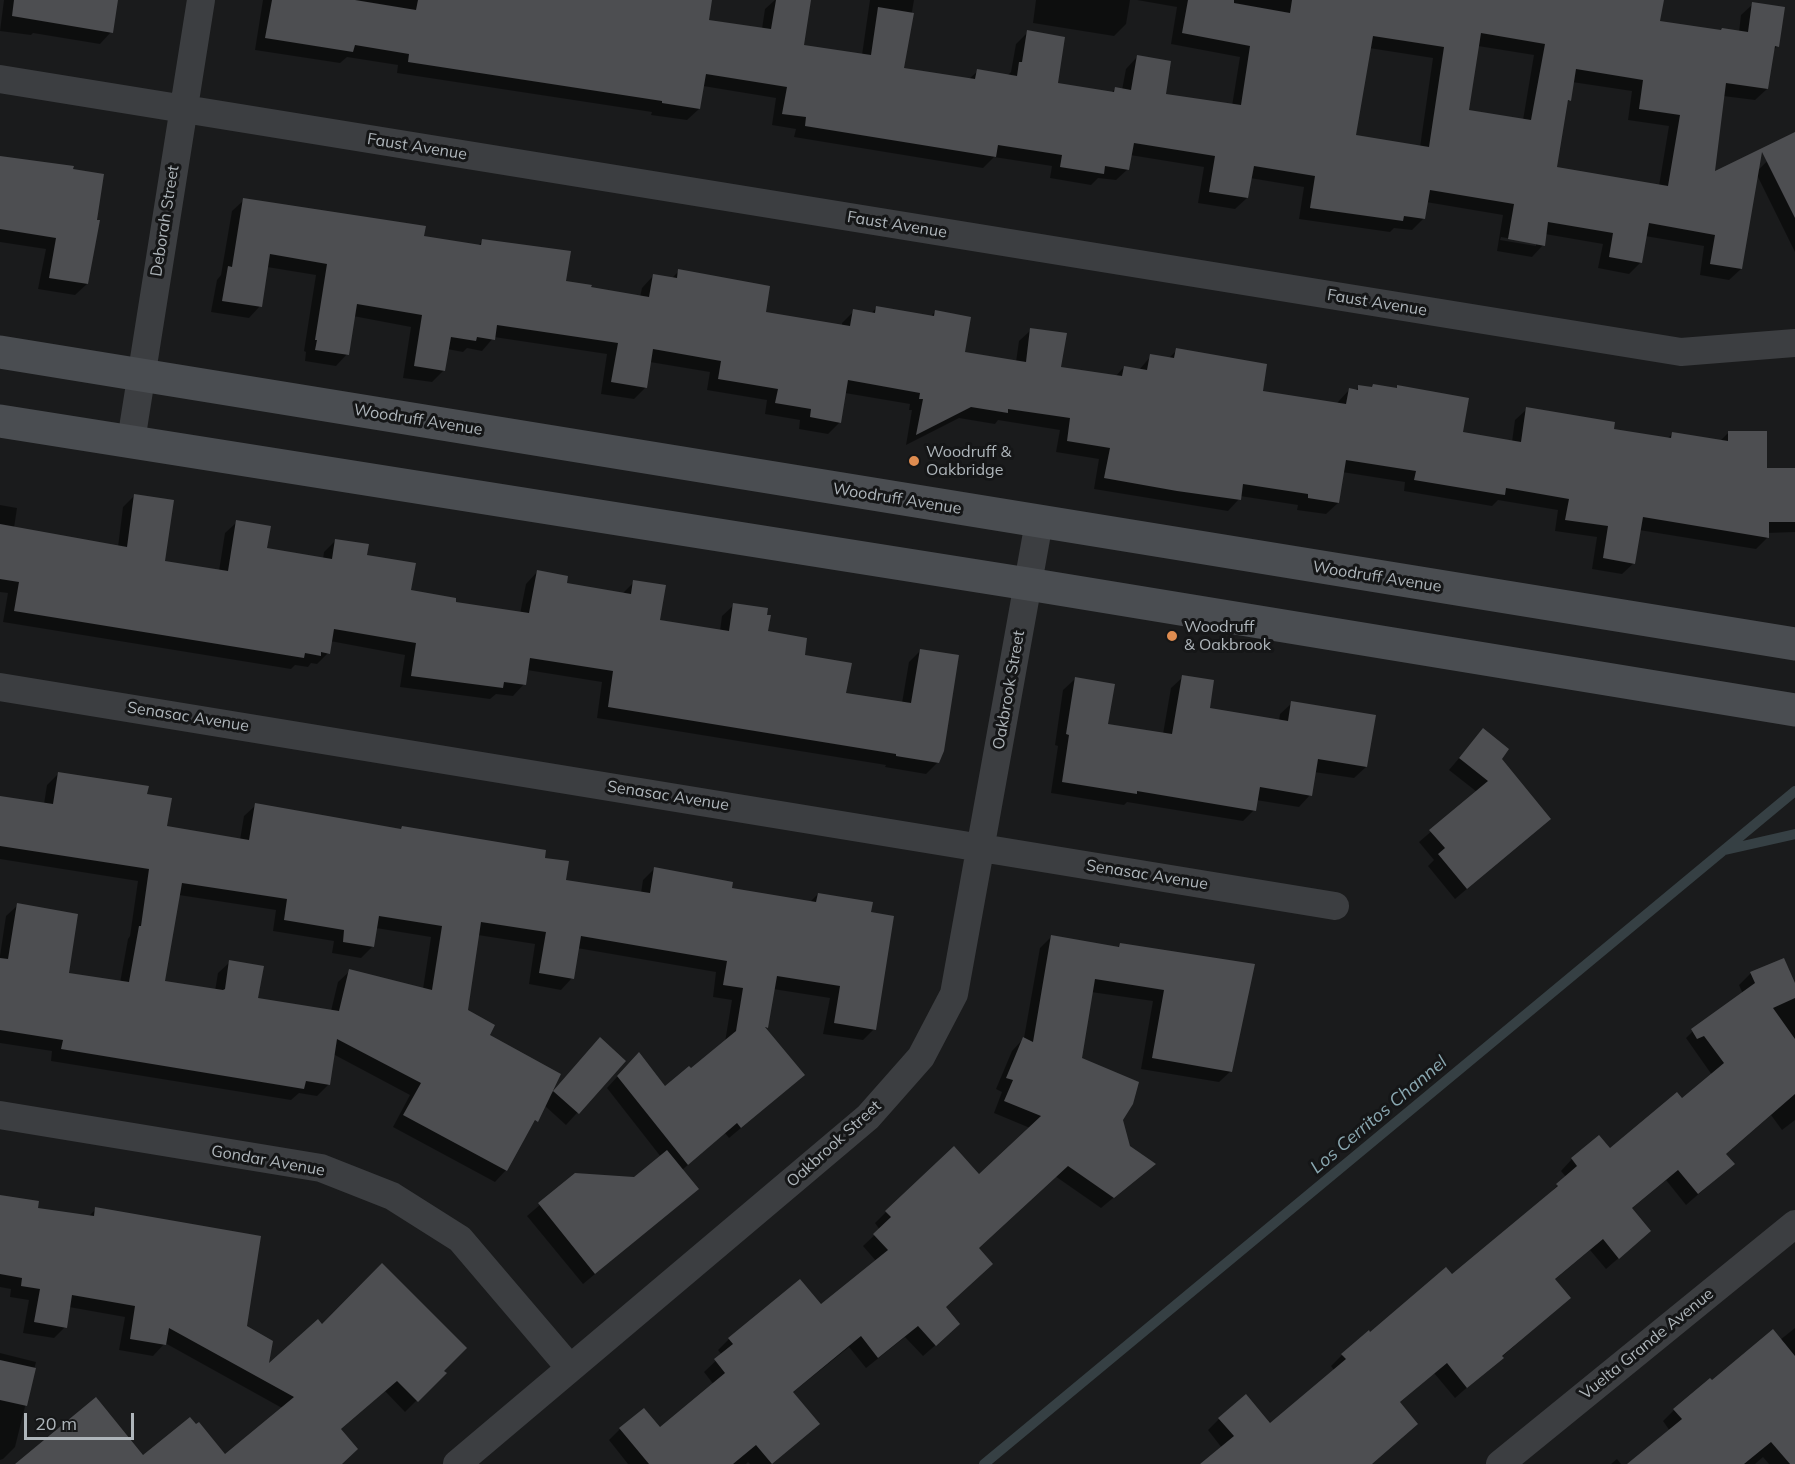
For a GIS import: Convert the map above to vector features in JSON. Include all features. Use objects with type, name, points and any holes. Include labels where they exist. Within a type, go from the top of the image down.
[{"type":"main road","name":"Woodruff Avenue","points":[[0,352],[1795,644]]},
{"type":"main road","points":[[0,421],[1028,584],[1795,710]]},
{"type":"street","name":"Deborah Street","points":[[131,441],[201,0]]},
{"type":"street","name":"Faust Avenue","points":[[0,79],[1681,352],[1795,343]]},
{"type":"street","name":"Oakbrook Street","points":[[457,1464],[868,1117],[921,1057],[954,994],[1039,522]]},
{"type":"street","name":"Senasac Avenue","points":[[0,687],[1335,906]]},
{"type":"street","name":"Gondar Avenue","points":[[0,1115],[321,1168],[392,1196],[460,1239],[570,1368]]},
{"type":"street","name":"Vuelta Grande Avenue","points":[[1500,1464],[1795,1224]]},
{"type":"building","points":[[14,0],[118,0],[113,33],[12,16]]},
{"type":"building","points":[[272,0],[355,0],[416,10],[418,0],[712,0],[709,20],[771,29],[776,0],[811,0],[804,45],[871,55],[878,7],[914,13],[904,68],[975,79],[977,69],[1017,76],[1019,62],[1022,62],[1027,30],[1065,37],[1058,83],[1114,92],[1115,87],[1131,90],[1137,55],[1171,61],[1166,94],[1241,105],[1250,46],[1182,33],[1188,0],[1234,0],[1234,3],[1290,13],[1292,0],[1664,0],[1660,21],[1748,32],[1752,2],[1785,7],[1779,47],[1775,46],[1768,89],[1726,83],[1715,171],[1795,132],[1795,218],[1762,152],[1742,269],[1710,264],[1715,235],[1649,223],[1642,263],[1609,257],[1613,233],[1548,222],[1545,246],[1508,239],[1514,204],[1430,190],[1425,219],[1404,216],[1403,221],[1310,208],[1315,176],[1254,166],[1248,198],[1209,192],[1215,156],[1134,143],[1129,170],[1105,166],[1104,174],[1060,167],[1062,155],[998,145],[996,157],[805,126],[806,117],[782,114],[787,87],[706,74],[700,109],[662,103],[662,101],[408,62],[409,54],[355,45],[353,52],[265,38]],"holes":[[[1481,33],[1545,44],[1531,120],[1469,110]],[[1373,36],[1444,47],[1429,147],[1356,135]],[[1576,69],[1643,80],[1639,109],[1680,115],[1668,186],[1557,167],[1568,100],[1571,101]]]},
{"type":"building","points":[[0,156],[74,166],[73,169],[104,174],[97,220],[100,220],[88,284],[49,278],[56,238],[0,229]]},
{"type":"building","points":[[243,198],[426,226],[424,236],[481,245],[482,239],[571,251],[566,281],[649,297],[653,274],[677,278],[678,269],[770,286],[766,312],[850,326],[853,309],[875,313],[876,306],[934,316],[935,310],[971,317],[965,352],[1026,362],[1030,328],[1067,333],[1061,367],[1122,376],[1124,366],[1147,370],[1150,354],[1174,358],[1176,348],[1267,364],[1263,391],[1346,404],[1349,388],[1358,390],[1358,385],[1372,387],[1373,384],[1397,388],[1397,385],[1469,398],[1463,432],[1521,442],[1526,407],[1615,422],[1614,429],[1671,438],[1672,432],[1728,441],[1728,431],[1767,431],[1767,468],[1795,468],[1795,522],[1769,522],[1769,538],[1643,517],[1635,564],[1603,558],[1608,526],[1565,520],[1569,499],[1506,488],[1505,495],[1414,480],[1416,471],[1346,460],[1339,503],[1308,498],[1308,494],[1243,484],[1241,500],[1177,491],[1104,478],[1110,448],[1067,441],[1070,418],[1008,409],[1008,413],[971,407],[916,435],[923,399],[919,399],[920,393],[848,380],[841,423],[810,417],[811,409],[775,403],[778,389],[718,379],[721,361],[653,349],[647,388],[611,382],[618,343],[497,325],[495,340],[477,337],[476,341],[451,337],[445,371],[414,366],[422,315],[357,304],[349,355],[315,350],[327,264],[270,254],[262,307],[222,301],[228,266],[232,267]]},
{"type":"building","points":[[134,494],[174,500],[165,561],[228,571],[236,520],[271,526],[267,548],[332,559],[335,539],[369,544],[367,555],[416,563],[411,590],[456,598],[456,602],[529,613],[537,570],[568,576],[567,583],[631,594],[633,580],[666,585],[660,620],[729,631],[733,603],[768,608],[767,615],[771,615],[768,631],[807,638],[805,655],[852,663],[846,693],[911,703],[920,649],[959,655],[944,751],[939,763],[608,707],[613,671],[530,658],[526,685],[504,682],[503,688],[411,676],[416,643],[334,629],[330,654],[321,652],[321,656],[305,653],[304,658],[14,611],[19,582],[0,579],[0,524],[127,547]]},
{"type":"building","points":[[1182,675],[1214,680],[1210,708],[1288,721],[1291,701],[1376,715],[1367,767],[1318,759],[1312,796],[1260,787],[1256,811],[1137,791],[1137,794],[1062,782],[1069,735],[1066,734],[1075,677],[1115,684],[1108,724],[1172,734]]},
{"type":"building","points":[[1483,728],[1509,749],[1502,759],[1551,819],[1467,889],[1438,854],[1445,848],[1429,830],[1488,781],[1459,758]]},
{"type":"building","points":[[58,772],[149,786],[147,794],[172,798],[167,826],[249,840],[255,803],[401,829],[402,826],[546,850],[545,858],[569,861],[566,880],[650,893],[654,867],[733,882],[732,888],[816,902],[818,893],[873,902],[871,912],[894,916],[876,1030],[834,1023],[840,986],[777,976],[768,1028],[765,1027],[805,1075],[741,1128],[737,1123],[688,1165],[617,1076],[639,1052],[665,1086],[736,1031],[743,988],[723,985],[727,961],[581,936],[574,979],[539,973],[546,932],[481,922],[468,1010],[495,1025],[490,1035],[561,1074],[538,1122],[535,1120],[507,1171],[403,1115],[421,1083],[337,1039],[330,1085],[306,1081],[304,1089],[61,1049],[63,1040],[0,1030],[0,958],[8,959],[17,903],[78,914],[69,973],[129,982],[139,926],[141,926],[149,869],[0,846],[0,796],[53,804]],"holes":[[[182,883],[287,899],[284,920],[344,930],[343,942],[374,947],[379,916],[442,926],[432,990],[349,969],[339,1011],[258,998],[264,966],[229,960],[223,990],[165,981]]]},
{"type":"building","points":[[1051,935],[1119,947],[1120,943],[1255,964],[1232,1072],[1152,1058],[1164,990],[1095,979],[1082,1058],[1139,1082],[1133,1104],[1123,1120],[1130,1146],[1156,1164],[1114,1198],[1068,1166],[979,1248],[993,1264],[946,1307],[960,1324],[936,1346],[918,1326],[878,1358],[861,1336],[793,1392],[820,1424],[772,1464],[756,1445],[733,1464],[649,1464],[619,1428],[644,1408],[660,1427],[725,1373],[714,1359],[733,1344],[728,1338],[800,1279],[821,1304],[888,1250],[873,1234],[891,1217],[885,1211],[954,1146],[979,1174],[1041,1116],[1004,1101],[1013,1080],[1006,1078],[1023,1037],[1033,1042]]},
{"type":"building","points":[[1784,958],[1795,983],[1795,998],[1773,1008],[1795,1039],[1795,1094],[1726,1154],[1735,1164],[1698,1194],[1678,1170],[1632,1208],[1651,1231],[1619,1259],[1603,1239],[1555,1279],[1571,1298],[1467,1388],[1447,1363],[1400,1402],[1418,1424],[1372,1464],[1200,1464],[1234,1436],[1218,1418],[1246,1394],[1270,1423],[1346,1359],[1341,1354],[1369,1330],[1370,1332],[1446,1267],[1452,1274],[1558,1186],[1556,1184],[1577,1166],[1571,1158],[1599,1135],[1610,1148],[1677,1092],[1682,1098],[1724,1063],[1704,1036],[1697,1039],[1691,1029],[1755,983],[1750,972]]},
{"type":"building","points":[[600,1037],[626,1061],[579,1114],[553,1091]]},
{"type":"building","points":[[667,1150],[699,1189],[595,1274],[538,1203],[575,1173],[634,1177]]},
{"type":"building","points":[[0,1195],[39,1201],[38,1208],[94,1216],[95,1207],[261,1236],[247,1326],[273,1341],[269,1363],[318,1319],[322,1324],[382,1263],[467,1348],[444,1371],[447,1373],[418,1402],[397,1381],[341,1429],[358,1449],[342,1464],[15,1464],[96,1397],[143,1455],[190,1417],[196,1424],[199,1422],[225,1454],[294,1397],[169,1328],[166,1345],[130,1339],[135,1306],[72,1295],[67,1328],[34,1322],[40,1289],[21,1286],[22,1278],[0,1274]]},
{"type":"building","points":[[1773,1329],[1795,1356],[1795,1464],[1790,1464],[1771,1442],[1744,1464],[1627,1464],[1682,1419],[1673,1409]]},
{"type":"building","points":[[0,1360],[36,1368],[27,1406],[0,1400]]},
{"type":"waterway","name":"Los Cerritos Channel","points":[[984,1464],[1795,791]]},
{"type":"waterway","points":[[1725,850],[1795,834]]},
{"type":"place","name":"Woodruff & Oakbridge","points":[[914,461]]},
{"type":"place","name":"Woodruff & Oakbrook","points":[[1172,636]]}]
